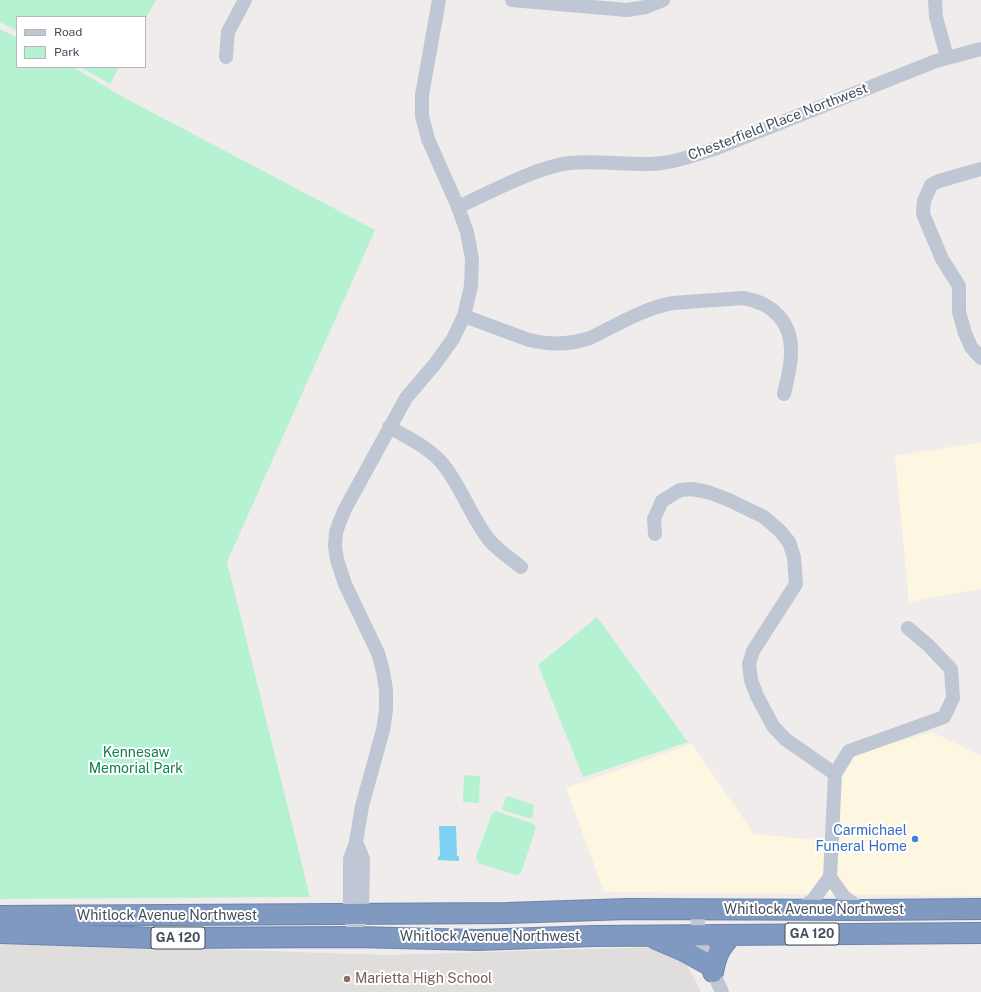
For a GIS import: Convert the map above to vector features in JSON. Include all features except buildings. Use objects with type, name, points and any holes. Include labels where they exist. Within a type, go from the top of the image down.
[{"type":"highway","name":"Whitlock Avenue Northwest","points":[[0,933],[154,938],[356,937],[477,940],[644,936],[698,922],[799,910],[981,908]]},
{"type":"highway","name":"Whitlock Avenue Northwest","points":[[0,916],[507,913],[628,909],[698,922],[732,935],[981,933]]},
{"type":"highway","points":[[540,938],[566,930],[615,923],[812,920],[853,910]]},
{"type":"highway","points":[[644,936],[673,946],[712,969],[723,944],[732,935]]},
{"type":"street","points":[[226,57],[228,32],[245,0]]},
{"type":"street","points":[[356,937],[356,914],[363,859],[356,842],[362,806],[383,730],[386,710],[386,690],[378,653],[339,569],[335,546],[338,527],[345,509],[406,398],[447,348],[464,316],[471,286],[472,259],[467,232],[458,207],[428,139],[424,127],[421,107],[439,0]]},
{"type":"street","points":[[512,0],[627,10],[646,7],[663,0]]},
{"type":"street","points":[[935,0],[936,16],[947,58]]},
{"type":"street","name":"Chesterfield Place Northwest","points":[[458,207],[544,169],[568,164],[591,162],[651,164],[674,161],[688,157],[717,148],[947,58],[981,49]]},
{"type":"street","points":[[981,169],[939,181],[931,185],[924,201],[923,214],[942,259],[959,286],[959,312],[965,333],[971,347],[981,358]]},
{"type":"street","points":[[464,316],[529,340],[560,344],[590,338],[644,311],[664,304],[743,298],[753,300],[774,310],[785,324],[790,337],[791,354],[784,394]]},
{"type":"street","points":[[389,427],[422,446],[441,462],[449,472],[491,542],[502,553],[521,567]]},
{"type":"street","points":[[655,534],[654,519],[662,501],[680,490],[692,489],[708,492],[729,500],[764,517],[780,531],[789,542],[794,557],[796,584],[754,651],[750,664],[751,680],[757,696],[774,726],[785,739],[835,774]]},
{"type":"street","points":[[799,910],[813,900],[830,877],[835,774],[849,751],[944,718],[953,698],[951,669],[928,645],[908,628]]},
{"type":"street","points":[[830,877],[853,910]]},
{"type":"street","points":[[698,922],[712,969],[722,992]]},
{"type":"shaded area","points":[[981,442],[981,589],[909,602],[895,456]]},
{"type":"shaded area","points":[[932,732],[981,756],[981,896],[604,892],[566,788],[692,744],[754,834],[838,842],[840,773],[850,755]]},
{"type":"shaded area","name":"Marietta High School","points":[[0,942],[385,955],[657,947],[669,951],[687,965],[701,992],[0,992]]},
{"type":"green space","points":[[0,0],[156,0],[146,18],[146,16],[16,16],[16,30],[0,22]]},
{"type":"green space","name":"Kennesaw Memorial Park","points":[[0,29],[16,37],[16,68],[75,68],[121,96],[375,230],[227,562],[310,897],[0,899]]},
{"type":"green space","points":[[82,68],[118,68],[110,84]]},
{"type":"green space","points":[[597,617],[688,742],[583,777],[538,665]]},
{"type":"green space","points":[[464,775],[480,776],[479,803],[463,802]]},
{"type":"green space","points":[[508,796],[534,805],[532,819],[502,810],[506,797]]},
{"type":"green space","points":[[496,811],[534,824],[536,828],[521,873],[516,875],[478,863],[476,857],[492,814]]},
{"type":"water","points":[[439,826],[456,826],[457,856],[459,856],[459,861],[438,860],[438,857],[440,856]]},
{"type":"place","name":"Carmichael Funeral Home","points":[[915,839]]},
{"type":"place","name":"Marietta High School","points":[[347,979]]}]
